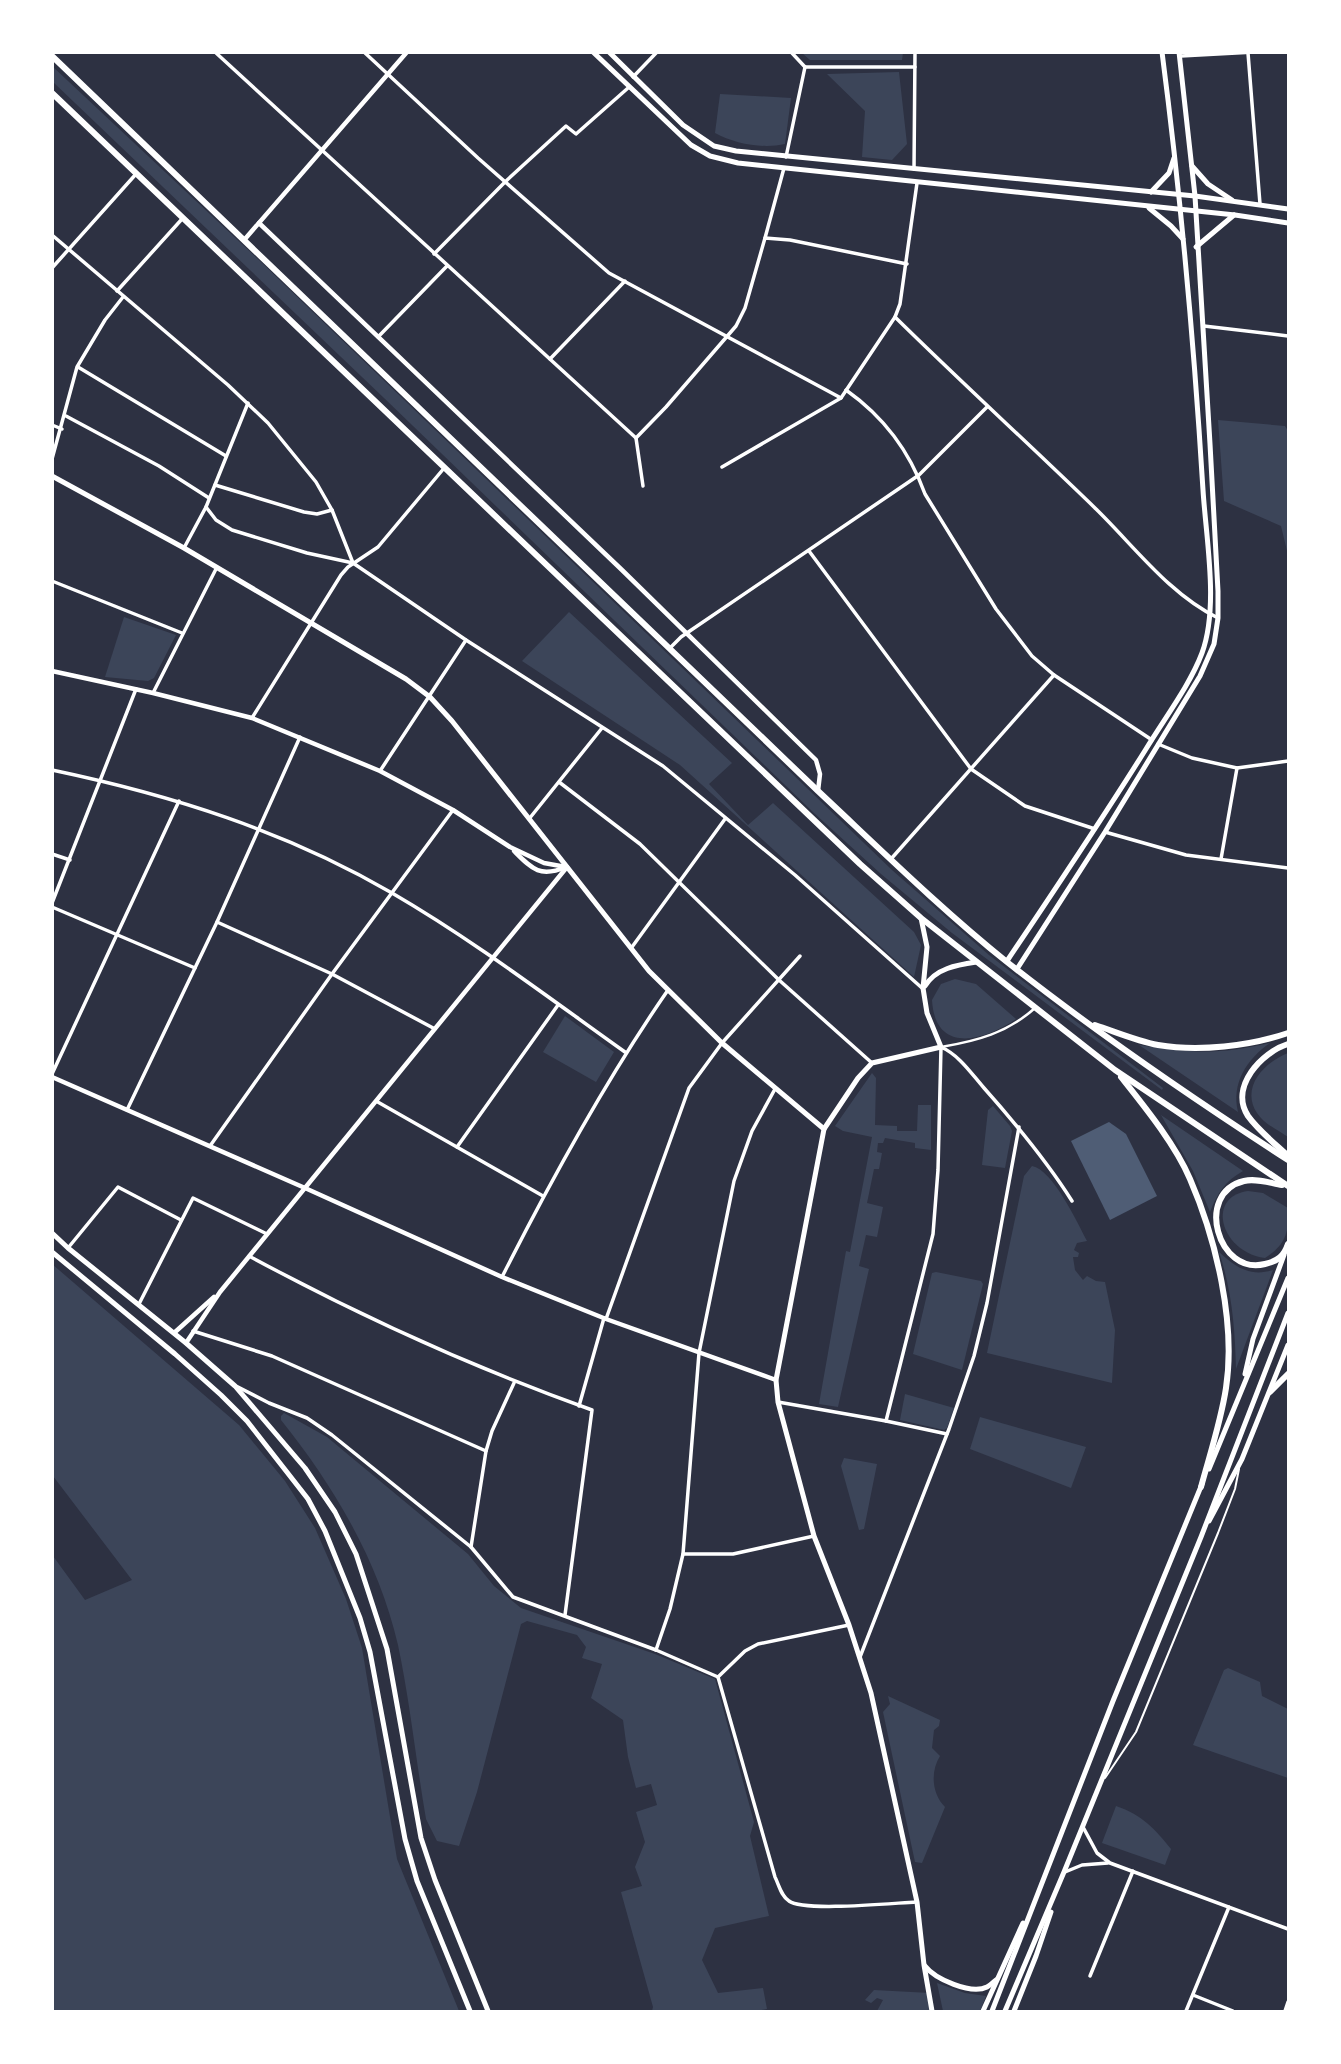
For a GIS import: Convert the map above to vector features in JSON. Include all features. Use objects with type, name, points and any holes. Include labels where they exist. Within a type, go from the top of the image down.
[{"type":"highway","points":[[52,56],[891,859],[1007,961],[1088,1023],[1216,1113],[1289,1158]]},
{"type":"highway","points":[[52,93],[808,816],[921,918],[1115,1070],[1288,1186]]},
{"type":"highway","points":[[1088,1023],[1142,1041],[1177,1046],[1251,1042],[1289,1033]]},
{"type":"highway","points":[[1289,1044],[1273,1050],[1255,1066],[1245,1088],[1243,1102],[1247,1115],[1289,1158]]},
{"type":"highway","points":[[1115,1070],[1147,1109],[1189,1177],[1203,1215],[1224,1290],[1229,1327],[1227,1387],[1201,1487]]},
{"type":"highway","points":[[1288,1186],[1251,1180],[1236,1184],[1222,1197],[1215,1216],[1216,1227],[1224,1246],[1237,1259],[1246,1263],[1261,1265],[1277,1260],[1284,1255],[1289,1244]]},
{"type":"highway","points":[[1270,1392],[1289,1374]]},
{"type":"main road","points":[[593,52],[691,145],[710,156],[738,163],[1289,222]]},
{"type":"main road","points":[[609,52],[683,125],[714,146],[786,158],[1195,196],[1289,209]]},
{"type":"main road","points":[[1007,961],[1095,830],[1202,653],[1209,614],[1204,497],[1180,195],[1162,52]]},
{"type":"main road","points":[[1017,969],[1105,832],[1209,658],[1218,618],[1195,196],[1180,55]]},
{"type":"main road","points":[[1151,192],[1169,173],[1175,155]]},
{"type":"main road","points":[[784,168],[786,158]]},
{"type":"main road","points":[[1191,164],[1208,184],[1235,202]]},
{"type":"main road","points":[[1147,206],[1183,239]]},
{"type":"main road","points":[[1196,247],[1235,215]]},
{"type":"main road","points":[[1190,324],[1202,326]]},
{"type":"main road","points":[[52,476],[217,567],[405,679],[430,697],[631,949],[668,990],[722,1043],[824,1129]]},
{"type":"main road","points":[[1095,830],[1105,832]]},
{"type":"main road","points":[[921,918],[927,947],[923,988],[927,1013],[940,1047],[872,1063],[858,1078],[824,1129],[776,1380],[778,1402],[814,1535],[849,1625],[871,1693],[917,1902],[932,2011]]},
{"type":"main road","points":[[923,988],[928,980],[942,970],[977,962]]},
{"type":"main road","points":[[52,1233],[235,1386],[305,1468],[335,1513],[356,1554],[387,1648],[421,1838],[435,1880],[488,2011]]},
{"type":"main road","points":[[52,1252],[175,1354],[247,1421],[308,1499],[325,1531],[356,1607],[370,1651],[405,1839],[417,1881],[470,2011]]},
{"type":"main road","points":[[1240,1394],[1253,1339],[1284,1255]]},
{"type":"main road","points":[[992,2011],[1113,1701],[1289,1278]]},
{"type":"main road","points":[[1005,2011],[1064,1874],[1289,1313]]},
{"type":"main road","points":[[163,1344],[174,1333]]},
{"type":"main road","points":[[175,1354],[186,1343]]},
{"type":"main road","points":[[1201,1536],[1242,1459],[1289,1345]]},
{"type":"main road","points":[[405,1839],[421,1838]]},
{"type":"main road","points":[[1014,2011],[1064,1874]]},
{"type":"main road","points":[[983,2011],[1044,1879]]},
{"type":"main road","points":[[924,1965],[931,1974],[968,1988],[978,1990],[996,1980]]},
{"type":"street","points":[[215,52],[636,438],[643,486]]},
{"type":"street","points":[[364,52],[609,273],[841,398]]},
{"type":"street","points":[[245,239],[407,52]]},
{"type":"street","points":[[633,77],[657,52]]},
{"type":"street","points":[[791,52],[805,66],[915,67]]},
{"type":"street","points":[[914,170],[915,52]]},
{"type":"street","points":[[1180,55],[1255,52]]},
{"type":"street","points":[[1248,53],[1260,206]]},
{"type":"street","points":[[786,158],[805,66]]},
{"type":"street","points":[[434,254],[505,182],[566,126],[576,134],[628,88]]},
{"type":"street","points":[[636,438],[736,326],[745,308],[784,168]]},
{"type":"street","points":[[52,268],[137,173]]},
{"type":"street","points":[[722,467],[841,398],[895,317],[900,304],[908,264],[917,183]]},
{"type":"street","points":[[116,291],[183,217]]},
{"type":"street","points":[[259,223],[816,760],[820,774],[818,791]]},
{"type":"street","points":[[52,235],[248,403],[316,482],[332,510],[353,563]]},
{"type":"street","points":[[765,238],[790,240],[908,264]]},
{"type":"street","points":[[378,337],[447,266]]},
{"type":"street","points":[[550,359],[625,281]]},
{"type":"street","points":[[52,459],[78,367],[105,320],[123,297]]},
{"type":"street","points":[[895,317],[1097,510],[1178,592],[1199,609],[1218,618]]},
{"type":"street","points":[[1202,326],[1289,336]]},
{"type":"street","points":[[78,367],[226,456]]},
{"type":"street","points":[[846,390],[875,413],[901,443],[919,475],[925,494],[1004,620],[1032,656],[1054,675],[1159,744],[1192,758],[1237,768],[1289,761]]},
{"type":"street","points":[[184,548],[206,507],[248,403]]},
{"type":"street","points":[[671,647],[686,634],[919,475],[987,407]]},
{"type":"street","points":[[65,416],[159,466],[209,498]]},
{"type":"street","points":[[52,425],[61,429]]},
{"type":"street","points":[[252,718],[337,581],[353,563],[378,547],[445,467]]},
{"type":"street","points":[[215,485],[304,512],[317,514],[332,510]]},
{"type":"street","points":[[206,507],[216,520],[232,530],[307,553],[353,563],[466,640],[663,766],[795,875],[923,988]]},
{"type":"street","points":[[809,551],[971,769],[1026,806],[1095,830]]},
{"type":"street","points":[[153,693],[217,567]]},
{"type":"street","points":[[52,581],[182,634]]},
{"type":"street","points":[[380,771],[466,640]]},
{"type":"street","points":[[52,671],[252,718],[380,771],[453,810],[510,847],[544,863],[567,867]]},
{"type":"street","points":[[891,859],[1054,675]]},
{"type":"street","points":[[136,690],[52,905],[195,968]]},
{"type":"street","points":[[529,819],[601,728]]},
{"type":"street","points":[[127,1110],[217,922],[300,737]]},
{"type":"street","points":[[1221,859],[1237,768]]},
{"type":"street","points":[[52,770],[102,780],[179,801],[258,828],[392,893],[492,958],[625,1052]]},
{"type":"street","points":[[559,782],[640,844],[779,980],[872,1063]]},
{"type":"street","points":[[179,801],[52,1076],[502,1277],[605,1319],[776,1380]]},
{"type":"street","points":[[210,1146],[453,810]]},
{"type":"street","points":[[631,949],[725,819]]},
{"type":"street","points":[[1105,832],[1184,854],[1289,868]]},
{"type":"street","points":[[510,847],[532,868],[543,872],[550,873],[567,867]]},
{"type":"street","points":[[52,854],[70,860]]},
{"type":"street","points":[[186,1343],[220,1292],[567,867]]},
{"type":"street","points":[[217,922],[332,974],[435,1029]]},
{"type":"street","points":[[579,1406],[605,1319],[689,1088],[722,1043],[800,956]]},
{"type":"street","points":[[502,1277],[542,1196],[625,1052],[668,990]]},
{"type":"street","points":[[457,1147],[558,1005]]},
{"type":"street","points":[[940,1047],[1005,1030],[1035,1008]]},
{"type":"street","points":[[940,1047],[957,1057],[1019,1127],[1072,1201]]},
{"type":"street","points":[[886,1421],[933,1234],[940,1047]]},
{"type":"street","points":[[656,1650],[670,1609],[683,1554],[699,1353],[734,1181],[752,1131],[775,1089]]},
{"type":"street","points":[[376,1101],[542,1196]]},
{"type":"street","points":[[859,1659],[947,1434],[974,1356],[1019,1127]]},
{"type":"street","points":[[68,1248],[118,1187],[181,1220]]},
{"type":"street","points":[[139,1305],[193,1198],[267,1234]]},
{"type":"street","points":[[249,1256],[336,1302],[514,1382],[592,1410],[565,1615]]},
{"type":"street","points":[[174,1333],[220,1292]]},
{"type":"street","points":[[193,1331],[285,1361],[486,1451]]},
{"type":"street","points":[[471,1547],[486,1451],[514,1382]]},
{"type":"street","points":[[235,1386],[307,1418],[332,1434],[471,1547],[513,1597],[656,1650],[718,1677]]},
{"type":"street","points":[[778,1402],[947,1434]]},
{"type":"street","points":[[683,1554],[733,1554],[814,1535]]},
{"type":"street","points":[[718,1677],[746,1651],[758,1644],[849,1625]]},
{"type":"street","points":[[718,1677],[775,1877],[784,1897],[791,1903],[802,1905],[861,1906],[917,1902]]},
{"type":"street","points":[[1083,1827],[1097,1853],[1110,1863],[1289,1929]]},
{"type":"street","points":[[1064,1874],[1082,1865],[1110,1863]]},
{"type":"street","points":[[1090,1976],[1133,1871]]},
{"type":"street","points":[[1186,2011],[1229,1907]]},
{"type":"street","points":[[1192,1995],[1233,2011]]},
{"type":"street","points":[[1284,2011],[1289,2002]]},
{"type":"lane","points":[[1099,1787],[1136,1732],[1235,1489],[1242,1459]]},
{"type":"shaded area","points":[[802,53],[903,53],[902,60],[810,60]]},
{"type":"shaded area","points":[[52,66],[260,261],[892,870],[989,955],[1163,1088],[1162,1090],[952,933],[814,813],[53,82]]},
{"type":"shaded area","points":[[899,72],[907,144],[892,160],[862,157],[865,111],[827,74]]},
{"type":"shaded area","points":[[720,94],[791,98],[785,144],[749,145],[715,133]]},
{"type":"shaded area","points":[[1218,420],[1285,426],[1288,431],[1288,555],[1281,526],[1224,501]]},
{"type":"shaded area","points":[[569,612],[732,763],[709,784],[748,825],[773,803],[914,932],[921,945],[914,977],[680,765],[522,661]]},
{"type":"shaded area","points":[[124,617],[176,635],[154,678],[148,681],[105,677]]},
{"type":"shaded area","points":[[955,979],[976,984],[1016,1019],[976,1037],[951,1036],[935,1018],[932,1000],[941,984]]},
{"type":"shaded area","points":[[565,1016],[614,1052],[596,1082],[543,1052]]},
{"type":"shaded area","points":[[1270,1043],[1254,1056],[1243,1073],[1237,1091],[1238,1112],[1139,1045],[1205,1051],[1235,1050]]},
{"type":"shaded area","points":[[1288,1053],[1288,1137],[1260,1117],[1251,1094],[1253,1085],[1264,1069]]},
{"type":"shaded area","points":[[872,1073],[876,1078],[875,1125],[897,1126],[897,1131],[917,1131],[918,1105],[931,1105],[931,1150],[915,1148],[915,1143],[885,1138],[883,1143],[878,1143],[877,1152],[882,1153],[879,1169],[874,1169],[867,1203],[883,1207],[877,1237],[866,1235],[859,1266],[869,1269],[838,1407],[819,1404],[846,1251],[850,1252],[872,1137],[843,1131],[835,1126]]},
{"type":"shaded area","points":[[993,1106],[1012,1131],[1005,1168],[982,1165],[988,1110]]},
{"type":"shaded area","points":[[1161,1115],[1243,1171],[1222,1189],[1210,1212],[1193,1171]]},
{"type":"shaded area","points":[[1109,1122],[1126,1134],[1157,1196],[1110,1220],[1071,1141]]},
{"type":"shaded area","points":[[1032,1166],[1056,1186],[1087,1241],[1077,1243],[1074,1250],[1079,1253],[1078,1257],[1073,1257],[1075,1270],[1083,1280],[1087,1276],[1105,1282],[1115,1330],[1112,1383],[987,1353],[1024,1176]]},
{"type":"shaded area","points":[[1248,1191],[1263,1193],[1288,1208],[1285,1237],[1278,1248],[1265,1258],[1250,1254],[1238,1246],[1229,1236],[1224,1224],[1226,1203],[1235,1195]]},
{"type":"shaded area","points":[[1219,1252],[1244,1270],[1273,1270],[1236,1369],[1232,1310]]},
{"type":"shaded area","points":[[52,1264],[239,1425],[285,1481],[315,1528],[346,1599],[362,1648],[397,1859],[459,2011],[53,2011],[53,1556],[85,1600],[132,1580],[53,1476]]},
{"type":"shaded area","points":[[932,1273],[981,1281],[983,1284],[962,1370],[913,1354]]},
{"type":"shaded area","points":[[905,1394],[954,1408],[947,1428],[944,1430],[900,1420]]},
{"type":"shaded area","points":[[284,1413],[327,1437],[468,1554],[494,1586],[521,1608],[655,1654],[715,1679],[754,1822],[750,1836],[769,1916],[715,1928],[702,1960],[718,1993],[763,1988],[767,2009],[652,2011],[621,1892],[642,1886],[635,1867],[645,1842],[636,1812],[657,1805],[651,1784],[636,1788],[623,1720],[591,1698],[602,1664],[582,1658],[586,1647],[577,1635],[527,1621],[521,1624],[477,1792],[459,1846],[437,1841],[426,1819],[406,1688],[390,1614],[367,1555],[352,1526],[319,1471],[281,1420]]},
{"type":"shaded area","points":[[980,1417],[1086,1447],[1071,1488],[970,1449]]},
{"type":"shaded area","points":[[844,1458],[877,1464],[864,1529],[859,1530],[841,1466]]},
{"type":"shaded area","points":[[1228,1668],[1260,1682],[1262,1696],[1288,1709],[1288,1778],[1193,1745],[1224,1670]]},
{"type":"shaded area","points":[[888,1696],[940,1720],[939,1726],[934,1730],[932,1748],[940,1756],[934,1783],[937,1796],[945,1807],[922,1863],[915,1862],[883,1712],[890,1704]]},
{"type":"shaded area","points":[[1116,1806],[1140,1818],[1165,1841],[1171,1849],[1165,1865],[1102,1843]]},
{"type":"shaded area","points":[[937,1983],[965,1993],[986,1996],[980,2011],[943,2011]]},
{"type":"shaded area","points":[[874,1990],[930,1993],[934,2011],[877,2011],[883,2000],[877,1998],[871,2003],[865,2000]]}]
